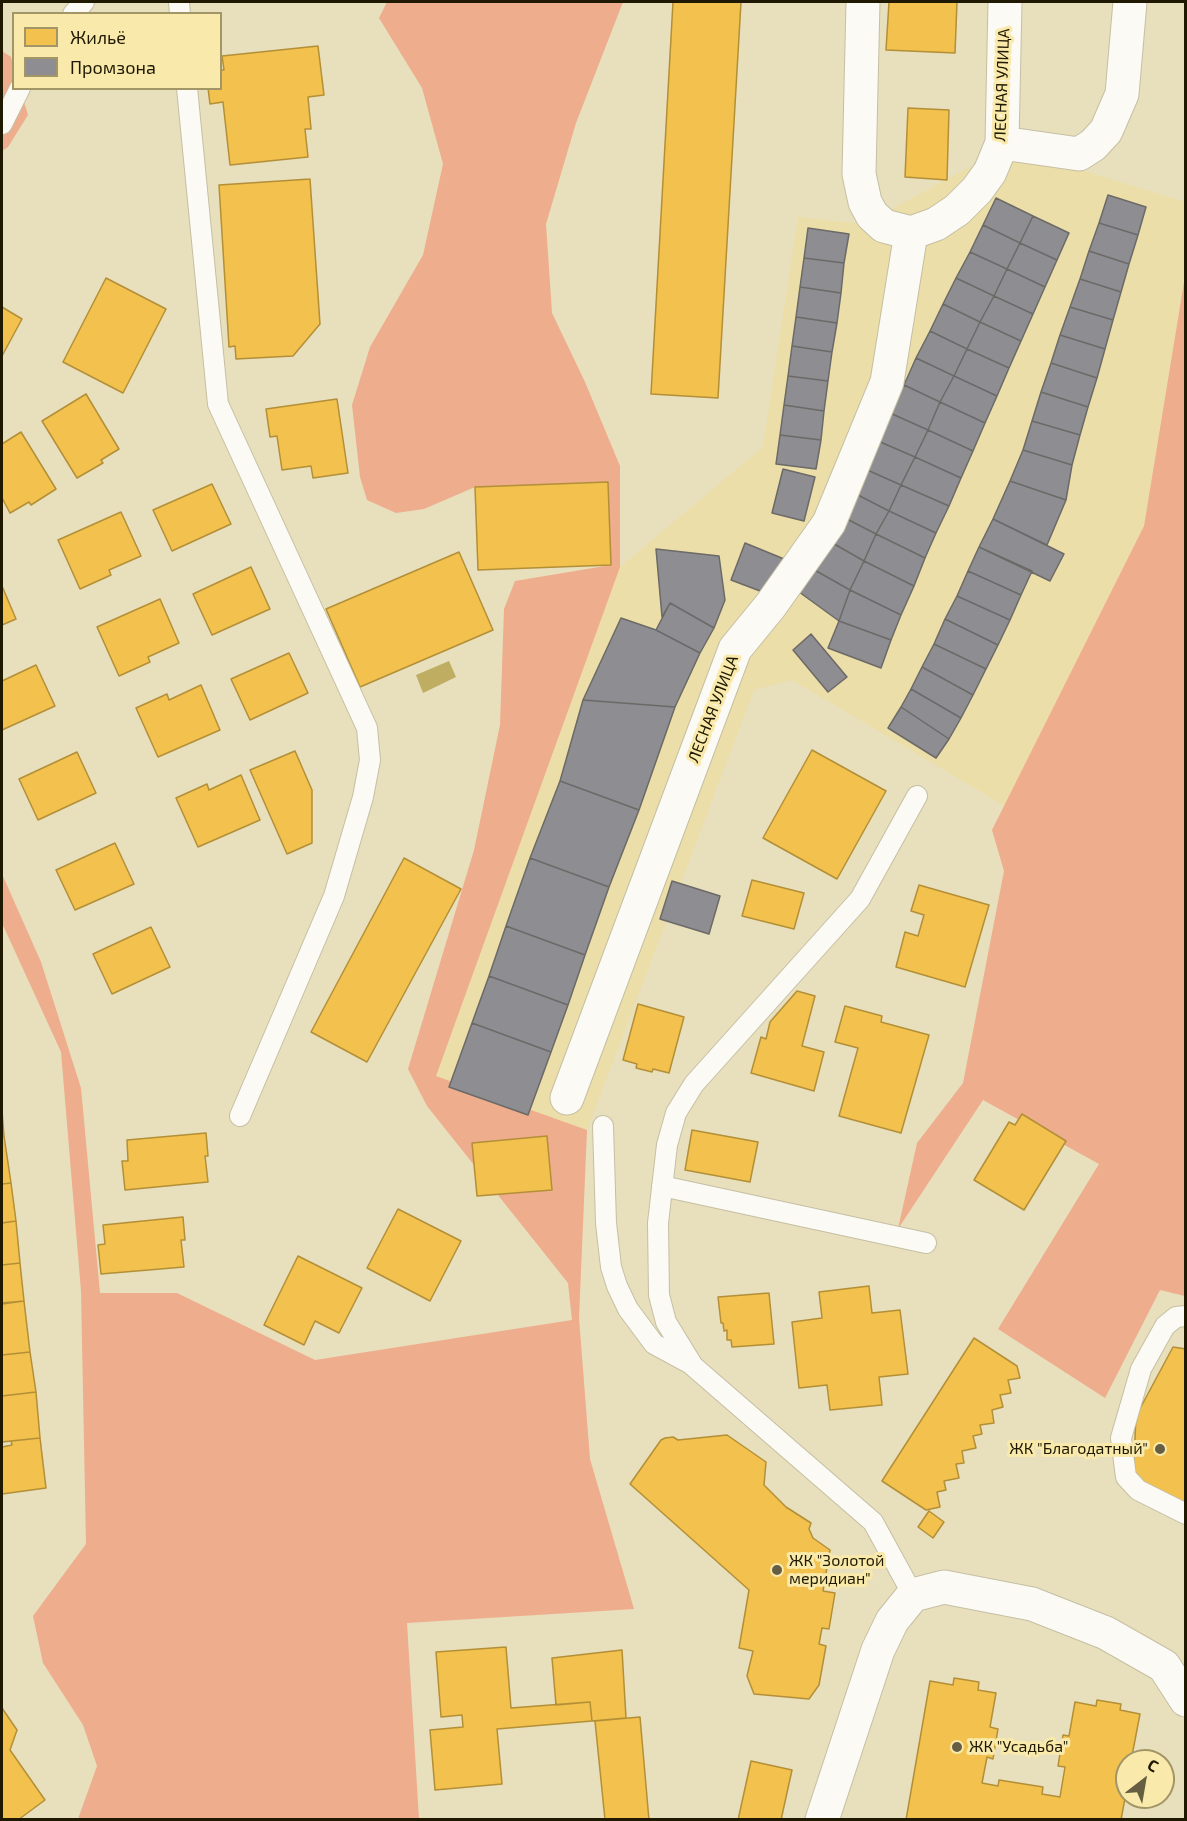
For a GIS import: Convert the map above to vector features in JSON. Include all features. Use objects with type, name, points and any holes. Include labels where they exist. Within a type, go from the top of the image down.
[{"type":"street","points":[[863,2],[858,174],[865,202],[872,215],[884,226],[911,233]]},
{"type":"street","name":"ЛЕСНАЯ УЛИЦА","points":[[567,1098],[735,649],[771,605],[829,523],[887,382],[911,233],[936,224],[957,210],[977,190],[990,172],[1002,143],[1005,2]]},
{"type":"street","points":[[1002,143],[1079,153],[1093,145],[1106,131],[1122,94],[1130,2]]},
{"type":"street","points":[[822,1820],[878,1650],[892,1621],[914,1595],[944,1587],[1032,1604],[1106,1634],[1164,1666],[1185,1700]]},
{"type":"lane","points":[[2,124],[19,90]]},
{"type":"lane","points":[[187,90],[218,404],[367,728],[370,760],[363,797],[334,896],[240,1116]]},
{"type":"lane","points":[[693,1366],[666,1322],[659,1295],[657,1222],[667,1146],[676,1113],[694,1084],[860,898],[917,796]]},
{"type":"lane","points":[[603,1126],[606,1223],[611,1267],[628,1309],[654,1344],[693,1366],[873,1522],[914,1595]]},
{"type":"lane","points":[[662,1186],[926,1243]]},
{"type":"lane","points":[[1185,1316],[1176,1317],[1165,1326],[1141,1369],[1121,1438],[1126,1477],[1138,1490],[1185,1514]]},
{"type":"shaded area","points":[[387,2],[623,2],[576,123],[546,224],[552,313],[585,382],[620,466],[620,567],[436,1076],[587,1130],[579,1318],[590,1459],[634,1609],[407,1623],[419,1819],[78,1819],[97,1766],[83,1725],[43,1663],[33,1616],[86,1544],[81,1291],[61,1052],[2,923],[2,874],[41,962],[81,1088],[100,1293],[177,1293],[315,1360],[572,1320],[568,1283],[427,1106],[408,1069],[474,850],[500,725],[504,609],[515,581],[611,565],[608,483],[475,487],[424,509],[396,513],[367,500],[360,477],[352,405],[370,347],[423,255],[443,164],[422,88],[379,18]]},
{"type":"shaded area","points":[[2,51],[11,57],[12,90],[20,90],[28,115],[8,147],[2,151]]},
{"type":"shaded area","points":[[1029,154],[1185,202],[1185,276],[1144,526],[1005,806],[792,680],[754,690],[587,1130],[436,1076],[620,567],[763,447],[798,217],[864,224],[966,169]]},
{"type":"shaded area","points":[[1185,276],[1185,1296],[1160,1290],[1105,1398],[998,1329],[1099,1164],[983,1100],[898,1229],[917,1143],[963,1083],[1004,871],[992,830],[1144,526]]},
{"type":"shaded area","points":[[449,661],[456,677],[423,693],[416,675]]},
{"type":"building: Жильё","points":[[673,2],[741,2],[718,398],[651,394]]},
{"type":"building: Жильё","points":[[889,2],[957,2],[955,53],[886,50]]},
{"type":"building: Жильё","points":[[318,46],[324,95],[308,97],[311,129],[305,129],[308,157],[230,165],[223,102],[210,104],[208,90],[222,90],[222,70],[224,70],[222,56]]},
{"type":"building: Жильё","points":[[908,108],[949,110],[947,180],[905,177]]},
{"type":"building: Жильё","points":[[310,179],[320,324],[293,356],[236,359],[235,346],[229,347],[219,185]]},
{"type":"building: Жильё","points":[[106,278],[166,309],[123,393],[63,362]]},
{"type":"building: Жильё","points":[[2,307],[22,319],[2,356]]},
{"type":"building: Жильё","points":[[86,394],[119,449],[101,460],[103,463],[77,478],[42,421]]},
{"type":"building: Жильё","points":[[337,399],[348,473],[313,478],[311,466],[282,470],[277,436],[270,437],[266,409]]},
{"type":"building: Жильё","points":[[21,432],[56,489],[31,505],[29,502],[10,513],[2,498],[2,444]]},
{"type":"building: Жильё","points":[[608,482],[611,565],[478,570],[475,487]]},
{"type":"building: Жильё","points":[[212,484],[231,524],[172,551],[153,510]]},
{"type":"building: Жильё","points":[[121,512],[141,556],[109,570],[111,575],[80,589],[58,540]]},
{"type":"building: Жильё","points":[[459,552],[493,630],[360,687],[326,609]]},
{"type":"building: Жильё","points":[[251,567],[270,609],[212,635],[193,594]]},
{"type":"building: Жильё","points":[[2,586],[16,619],[2,625]]},
{"type":"building: Жильё","points":[[160,599],[179,643],[148,657],[150,662],[119,676],[97,627]]},
{"type":"building: Жильё","points":[[289,653],[308,693],[250,720],[231,679]]},
{"type":"building: Жильё","points":[[36,665],[55,706],[2,730],[2,681]]},
{"type":"building: Жильё","points":[[201,685],[220,730],[158,757],[136,708],[167,694],[169,700]]},
{"type":"building: Жильё","points":[[812,750],[886,791],[837,879],[763,838]]},
{"type":"building: Жильё","points":[[295,751],[312,790],[312,843],[287,854],[250,770]]},
{"type":"building: Жильё","points":[[77,752],[96,793],[38,820],[19,779]]},
{"type":"building: Жильё","points":[[241,775],[260,820],[198,847],[176,798],[207,784],[209,790]]},
{"type":"building: Жильё","points":[[115,843],[134,884],[75,910],[56,870]]},
{"type":"building: Жильё","points":[[404,858],[461,889],[367,1062],[311,1032]]},
{"type":"building: Жильё","points":[[752,880],[804,893],[794,929],[742,916]]},
{"type":"building: Жильё","points":[[919,885],[989,905],[965,987],[896,967],[905,932],[918,936],[924,915],[911,911]]},
{"type":"building: Жильё","points":[[151,927],[170,967],[112,994],[93,954]]},
{"type":"building: Жильё","points":[[797,991],[815,996],[802,1046],[824,1052],[814,1091],[751,1073],[761,1037],[766,1039],[770,1022]]},
{"type":"building: Жильё","points":[[638,1004],[684,1017],[669,1073],[636,1068],[637,1064],[623,1060]]},
{"type":"building: Жильё","points":[[845,1006],[882,1016],[881,1022],[929,1035],[901,1133],[839,1116],[858,1048],[835,1042]]},
{"type":"building: Жильё","points":[[2,1111],[4,1136],[2,1136]]},
{"type":"building: Жильё","points":[[1022,1114],[1066,1141],[1024,1210],[974,1180],[1009,1122],[1015,1125]]},
{"type":"building: Жильё","points":[[692,1130],[758,1142],[750,1182],[685,1170]]},
{"type":"building: Жильё","points":[[206,1133],[208,1156],[205,1156],[208,1182],[125,1190],[122,1161],[128,1161],[127,1140]]},
{"type":"building: Жильё","points":[[2,1136],[4,1136],[11,1183],[2,1184]]},
{"type":"building: Жильё","points":[[547,1136],[552,1190],[477,1196],[472,1143]]},
{"type":"building: Жильё","points":[[11,1183],[16,1221],[2,1223],[2,1184]]},
{"type":"building: Жильё","points":[[398,1209],[461,1241],[430,1301],[367,1268]]},
{"type":"building: Жильё","points":[[183,1217],[185,1240],[181,1240],[184,1267],[101,1274],[98,1245],[105,1244],[103,1225]]},
{"type":"building: Жильё","points":[[16,1221],[20,1263],[2,1265],[2,1223]]},
{"type":"building: Жильё","points":[[298,1256],[362,1288],[339,1333],[315,1321],[304,1345],[264,1325]]},
{"type":"building: Жильё","points":[[20,1263],[24,1301],[2,1303],[2,1265]]},
{"type":"building: Жильё","points":[[869,1286],[872,1313],[900,1310],[908,1374],[879,1377],[882,1405],[830,1410],[827,1385],[799,1388],[792,1322],[822,1318],[819,1292]]},
{"type":"building: Жильё","points":[[769,1293],[774,1344],[732,1347],[731,1340],[727,1340],[727,1330],[724,1331],[723,1323],[721,1323],[718,1297]]},
{"type":"building: Жильё","points":[[24,1301],[30,1352],[2,1355],[2,1304]]},
{"type":"building: Жильё","points":[[974,1338],[1017,1366],[1020,1378],[1008,1380],[1011,1393],[1000,1395],[1003,1407],[992,1410],[994,1423],[980,1425],[982,1434],[973,1436],[976,1448],[962,1451],[964,1463],[956,1464],[959,1478],[944,1481],[946,1490],[937,1492],[940,1507],[926,1510],[882,1481]]},
{"type":"building: Жильё","name":"ЖК \"Благодатный\"","points":[[1173,1347],[1186,1349],[1186,1505],[1133,1482],[1136,1416]]},
{"type":"building: Жильё","points":[[30,1352],[36,1392],[2,1396],[2,1355]]},
{"type":"building: Жильё","points":[[36,1392],[40,1438],[2,1442],[2,1396]]},
{"type":"building: Жильё","name":"ЖК \"Золотой меридиан\"","points":[[727,1435],[766,1462],[764,1485],[786,1507],[811,1523],[809,1529],[813,1538],[830,1550],[823,1591],[835,1593],[829,1629],[822,1628],[819,1644],[826,1646],[819,1685],[809,1699],[754,1694],[747,1676],[753,1651],[739,1648],[749,1590],[630,1484],[661,1440],[673,1437],[678,1440]]},
{"type":"building: Жильё","points":[[40,1438],[46,1488],[2,1494],[2,1447],[12,1445],[11,1441]]},
{"type":"building: Жильё","points":[[929,1511],[944,1522],[933,1538],[918,1527]]},
{"type":"building: Жильё","points":[[506,1647],[511,1708],[590,1702],[592,1721],[497,1729],[502,1784],[435,1790],[430,1730],[463,1727],[462,1715],[441,1717],[436,1652]]},
{"type":"building: Жильё","points":[[622,1650],[626,1718],[592,1721],[590,1702],[556,1705],[552,1658]]},
{"type":"building: Жильё","name":"ЖК \"Усадьба\"","points":[[954,1678],[979,1682],[978,1690],[996,1693],[990,1727],[998,1729],[993,1759],[987,1757],[982,1783],[998,1786],[999,1780],[1043,1787],[1042,1794],[1060,1797],[1065,1767],[1058,1766],[1063,1735],[1069,1736],[1075,1702],[1096,1706],[1097,1700],[1121,1704],[1120,1710],[1140,1714],[1133,1749],[1115,1749],[1115,1809],[1123,1809],[1121,1820],[906,1820],[930,1681],[953,1685]]},
{"type":"building: Жильё","points":[[2,1708],[17,1730],[10,1750],[45,1800],[18,1820],[2,1820]]},
{"type":"building: Жильё","points":[[640,1717],[649,1820],[605,1820],[595,1721]]},
{"type":"building: Жильё","points":[[751,1761],[792,1770],[781,1820],[738,1820]]},
{"type":"building: Промзона","points":[[1108,195],[1146,207],[1138,235],[1099,223]]},
{"type":"building: Промзона","points":[[996,198],[1033,216],[1020,243],[983,225]]},
{"type":"building: Промзона","points":[[1033,216],[1069,233],[1057,260],[1020,243]]},
{"type":"building: Промзона","points":[[1099,223],[1138,235],[1129,264],[1089,251]]},
{"type":"building: Промзона","points":[[983,225],[1020,243],[1007,269],[970,252]]},
{"type":"building: Промзона","points":[[808,228],[849,234],[844,263],[804,258]]},
{"type":"building: Промзона","points":[[1020,243],[1057,260],[1045,287],[1007,269]]},
{"type":"building: Промзона","points":[[1089,251],[1129,264],[1121,292],[1080,279]]},
{"type":"building: Промзона","points":[[970,252],[1007,269],[994,296],[956,278]]},
{"type":"building: Промзона","points":[[804,258],[844,263],[841,293],[800,287]]},
{"type":"building: Промзона","points":[[1007,269],[1045,287],[1033,314],[994,296]]},
{"type":"building: Промзона","points":[[956,278],[994,296],[980,322],[943,304]]},
{"type":"building: Промзона","points":[[1080,279],[1121,292],[1113,320],[1070,307]]},
{"type":"building: Промзона","points":[[800,287],[841,293],[837,323],[796,317]]},
{"type":"building: Промзона","points":[[994,296],[1033,314],[1021,341],[980,322]]},
{"type":"building: Промзона","points":[[943,304],[980,322],[967,349],[930,331]]},
{"type":"building: Промзона","points":[[1070,307],[1113,320],[1105,349],[1060,335]]},
{"type":"building: Промзона","points":[[796,317],[837,323],[832,352],[792,346]]},
{"type":"building: Промзона","points":[[980,322],[1021,341],[1009,368],[967,349]]},
{"type":"building: Промзона","points":[[930,331],[967,349],[954,376],[916,358]]},
{"type":"building: Промзона","points":[[1060,335],[1105,349],[1097,378],[1051,363]]},
{"type":"building: Промзона","points":[[792,346],[832,352],[828,381],[788,376]]},
{"type":"building: Промзона","points":[[967,349],[1009,368],[997,396],[954,376]]},
{"type":"building: Промзона","points":[[916,358],[954,376],[940,402],[904,385]]},
{"type":"building: Промзона","points":[[1051,363],[1097,378],[1088,407],[1041,392]]},
{"type":"building: Промзона","points":[[788,376],[828,381],[824,411],[784,405]]},
{"type":"building: Промзона","points":[[954,376],[997,396],[985,423],[940,402]]},
{"type":"building: Промзона","points":[[904,385],[940,402],[928,430],[890,413]]},
{"type":"building: Промзона","points":[[1041,392],[1088,407],[1080,435],[1032,421]]},
{"type":"building: Промзона","points":[[940,402],[985,423],[973,451],[928,430]]},
{"type":"building: Промзона","points":[[784,405],[824,411],[821,440],[780,435]]},
{"type":"building: Промзона","points":[[890,413],[928,430],[915,457],[878,441]]},
{"type":"building: Промзона","points":[[1032,421],[1080,435],[1072,465],[1023,450]]},
{"type":"building: Промзона","points":[[928,430],[973,451],[961,478],[915,457]]},
{"type":"building: Промзона","points":[[780,435],[821,440],[816,469],[776,464]]},
{"type":"building: Промзона","points":[[878,441],[915,457],[901,485],[865,469]]},
{"type":"building: Промзона","points":[[1023,450],[1072,465],[1066,500],[1010,481]]},
{"type":"building: Промзона","points":[[915,457],[961,478],[949,506],[901,485]]},
{"type":"building: Промзона","points":[[783,469],[815,477],[804,521],[772,513]]},
{"type":"building: Промзона","points":[[865,469],[901,485],[889,511],[854,493]]},
{"type":"building: Промзона","points":[[1010,481],[1066,500],[1047,545],[993,519]]},
{"type":"building: Промзона","points":[[901,485],[949,506],[936,533],[889,511]]},
{"type":"building: Промзона","points":[[854,493],[889,511],[876,534],[843,517]]},
{"type":"building: Промзона","points":[[889,511],[936,533],[925,558],[876,534]]},
{"type":"building: Промзона","points":[[843,517],[876,534],[864,561],[829,541]]},
{"type":"building: Промзона","points":[[993,519],[1064,554],[1050,581],[979,547]]},
{"type":"building: Промзона","points":[[876,534],[925,558],[914,586],[864,561]]},
{"type":"building: Промзона","points":[[829,541],[864,561],[850,590],[811,568]]},
{"type":"building: Промзона","points":[[745,543],[789,561],[776,597],[731,580]]},
{"type":"building: Промзона","points":[[979,547],[1032,571],[1021,595],[968,571]]},
{"type":"building: Промзона","points":[[656,549],[719,556],[725,600],[714,628],[670,603],[662,617]]},
{"type":"building: Промзона","points":[[864,561],[914,586],[901,615],[850,590]]},
{"type":"building: Промзона","points":[[811,568],[850,590],[839,621],[795,589]]},
{"type":"building: Промзона","points":[[968,571],[1021,595],[1010,620],[957,596]]},
{"type":"building: Промзона","points":[[850,590],[901,615],[891,640],[839,621]]},
{"type":"building: Промзона","points":[[957,596],[1010,620],[998,645],[945,619]]},
{"type":"building: Промзона","points":[[670,603],[714,628],[700,653],[656,630]]},
{"type":"building: Промзона","points":[[621,618],[656,630],[700,653],[675,707],[583,700]]},
{"type":"building: Промзона","points":[[945,619],[998,645],[986,669],[934,644]]},
{"type":"building: Промзона","points":[[839,621],[891,640],[881,668],[828,648]]},
{"type":"building: Промзона","points":[[811,634],[847,677],[828,692],[793,650]]},
{"type":"building: Промзона","points":[[934,644],[986,669],[973,695],[922,667]]},
{"type":"building: Промзона","points":[[922,667],[973,695],[961,718],[911,689]]},
{"type":"building: Промзона","points":[[911,689],[961,718],[949,739],[901,707]]},
{"type":"building: Промзона","points":[[583,700],[675,707],[639,810],[560,781]]},
{"type":"building: Промзона","points":[[901,707],[949,739],[936,758],[888,728]]},
{"type":"building: Промзона","points":[[560,781],[639,810],[609,887],[530,858]]},
{"type":"building: Промзона","points":[[530,858],[609,887],[585,955],[506,926]]},
{"type":"building: Промзона","points":[[672,881],[720,896],[709,934],[660,919]]},
{"type":"building: Промзона","points":[[506,926],[585,955],[568,1005],[489,976]]},
{"type":"building: Промзона","points":[[489,976],[568,1005],[551,1052],[472,1023]]},
{"type":"building: Промзона","points":[[472,1023],[551,1052],[528,1115],[449,1087]]},
{"type":"place","name":"ЖК \"Благодатный\"","points":[[1160,1449]]},
{"type":"place","name":"ЖК \"Золотой меридиан\"","points":[[777,1570]]},
{"type":"place","name":"ЖК \"Усадьба\"","points":[[957,1747]]}]
